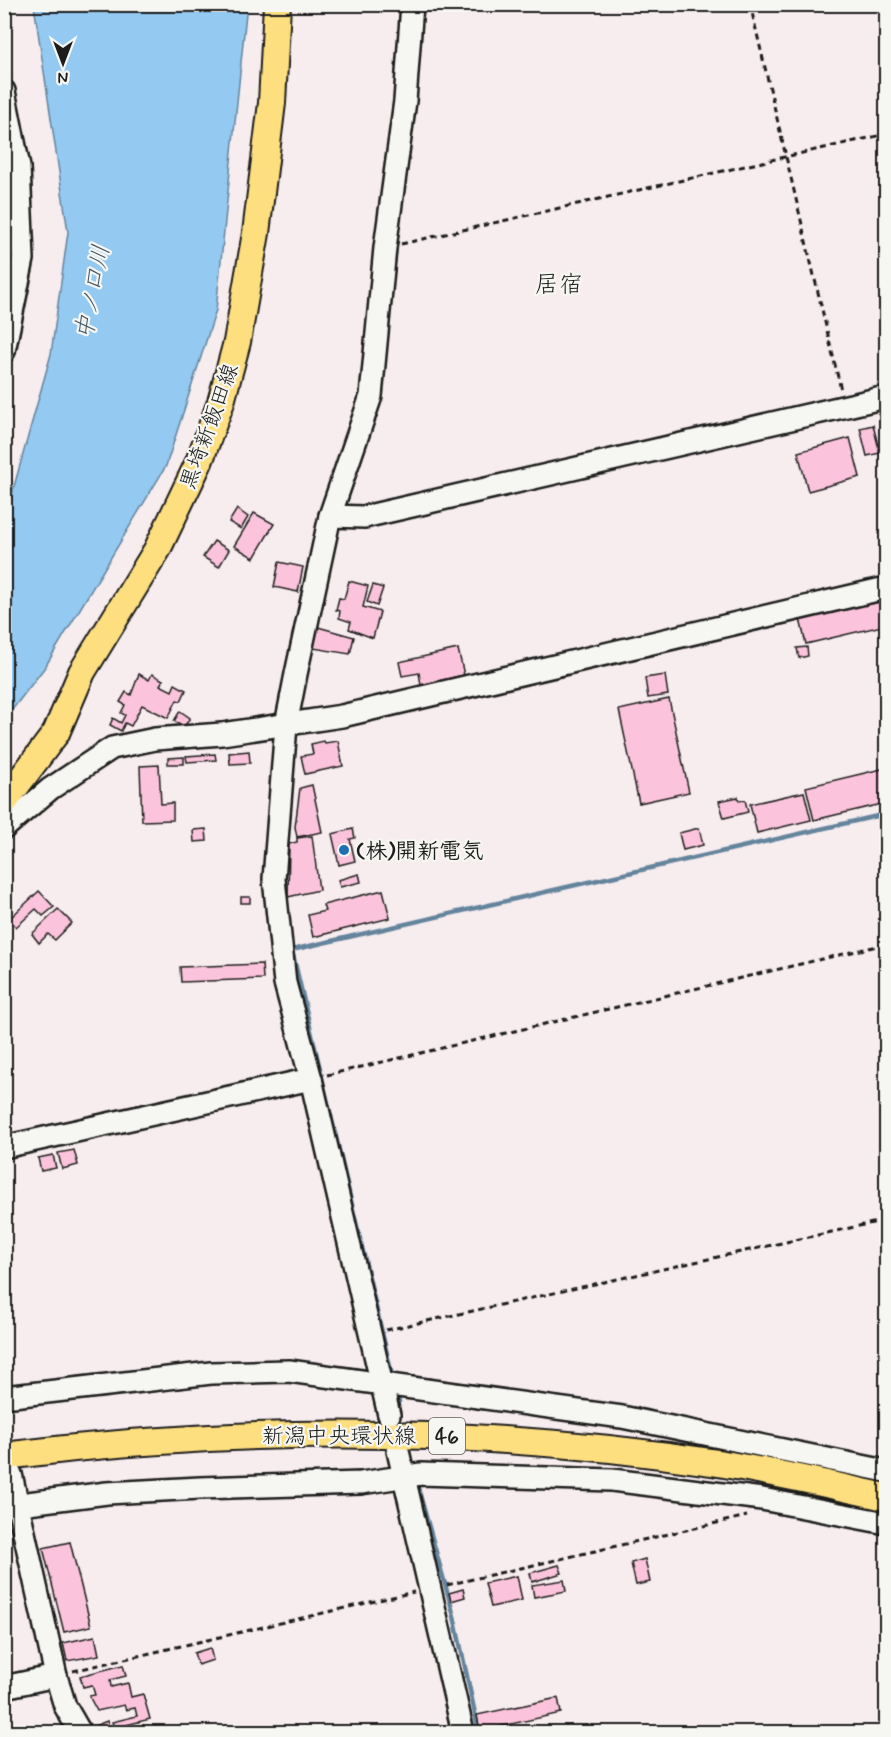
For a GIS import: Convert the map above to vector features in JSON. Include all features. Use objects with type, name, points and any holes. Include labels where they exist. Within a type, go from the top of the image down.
[{"type":"main road","name":"黒埼新飯田線","points":[[4,802],[56,733],[82,672],[157,550],[198,462],[221,402],[237,342],[256,233],[272,103],[277,4]]},
{"type":"main road","name":"新潟中央環状線","points":[[8,1465],[131,1441],[203,1437],[371,1434],[561,1444],[718,1463],[886,1497]]},
{"type":"street","points":[[389,1415],[372,1333],[311,1079],[285,983],[274,879],[286,725],[330,516],[371,396],[385,248],[402,124],[412,4]]},
{"type":"street","points":[[4,91],[19,167],[23,259],[4,351]]},
{"type":"street","points":[[330,516],[364,517],[886,397]]},
{"type":"street","points":[[4,828],[50,789],[112,748],[154,739],[222,734],[342,717],[886,588]]},
{"type":"street","points":[[4,1148],[311,1079]]},
{"type":"street","points":[[4,1397],[211,1373],[289,1371],[622,1417],[886,1471]]},
{"type":"street","points":[[398,1451],[402,1477],[463,1732]]},
{"type":"street","points":[[8,1465],[11,1505],[56,1676],[65,1706],[80,1732]]},
{"type":"street","points":[[11,1505],[107,1493],[361,1483],[421,1474],[612,1480],[762,1499],[886,1523]]},
{"type":"street","points":[[4,1687],[56,1676]]},
{"type":"path","points":[[750,4],[845,406]]},
{"type":"path","points":[[385,248],[886,134]]},
{"type":"path","points":[[311,1079],[886,944]]},
{"type":"path","points":[[372,1333],[886,1220]]},
{"type":"path","points":[[56,1676],[119,1659],[752,1515],[762,1499]]},
{"type":"water","name":"中ノ口川","points":[[245,4],[246,13],[216,310],[166,466],[45,667],[5,719],[5,513],[51,354],[68,232],[34,5]]},
{"type":"building","points":[[873,425],[880,453],[867,456],[860,428]]},
{"type":"building","points":[[850,438],[860,477],[808,491],[798,452]]},
{"type":"building","points":[[237,509],[248,517],[241,529],[229,522]]},
{"type":"building","points":[[254,513],[274,524],[254,558],[234,546]]},
{"type":"building","points":[[214,541],[229,550],[219,567],[203,557]]},
{"type":"building","points":[[279,562],[303,567],[298,592],[274,587]]},
{"type":"building","points":[[349,581],[368,586],[363,607],[380,612],[373,638],[349,629],[351,622],[339,618],[340,611],[336,610],[339,598],[344,599]]},
{"type":"building","points":[[373,585],[383,588],[377,606],[367,602]]},
{"type":"building","points":[[886,598],[886,625],[806,644],[800,619]]},
{"type":"building","points":[[318,627],[354,637],[350,654],[313,648]]},
{"type":"building","points":[[807,647],[808,656],[799,658],[797,648]]},
{"type":"building","points":[[458,649],[464,675],[421,685],[419,673],[402,676],[399,662]]},
{"type":"building","points":[[139,674],[149,680],[152,674],[163,680],[160,685],[172,691],[175,684],[186,690],[181,701],[177,700],[168,718],[142,705],[131,726],[125,723],[121,731],[110,725],[113,718],[121,723],[125,715],[121,713],[125,705],[120,702],[126,692],[131,695]]},
{"type":"building","points":[[665,675],[668,695],[648,698],[645,678]]},
{"type":"building","points":[[669,699],[689,792],[639,803],[619,710]]},
{"type":"building","points":[[180,711],[190,718],[184,727],[174,721]]},
{"type":"building","points":[[324,741],[325,743],[338,741],[343,766],[305,774],[301,756],[313,754],[311,744]]},
{"type":"building","points":[[249,751],[250,763],[230,764],[229,753]]},
{"type":"building","points":[[215,754],[216,760],[187,762],[186,756]]},
{"type":"building","points":[[184,757],[184,764],[168,764],[168,758]]},
{"type":"building","points":[[159,765],[161,804],[173,803],[173,820],[142,821],[140,766]]},
{"type":"building","points":[[886,768],[886,803],[814,820],[806,787]]},
{"type":"building","points":[[312,785],[322,832],[297,837],[295,827],[300,788]]},
{"type":"building","points":[[804,792],[811,820],[757,833],[750,804]]},
{"type":"building","points":[[738,797],[739,801],[745,800],[748,812],[724,818],[719,801]]},
{"type":"building","points":[[699,828],[703,845],[683,850],[679,833]]},
{"type":"building","points":[[206,829],[207,841],[194,842],[193,830]]},
{"type":"building","name":"(株)開新電気","points":[[353,829],[355,838],[350,839],[355,861],[339,865],[332,834]]},
{"type":"building","points":[[312,836],[319,890],[288,897],[289,844],[297,842],[297,838]]},
{"type":"building","points":[[359,874],[361,882],[340,887],[338,880]]},
{"type":"building","points":[[383,890],[390,918],[313,937],[308,915],[325,911],[323,905]]},
{"type":"building","points":[[39,891],[54,907],[43,916],[36,909],[16,927],[9,919]]},
{"type":"building","points":[[241,897],[250,897],[250,903],[241,903]]},
{"type":"building","points":[[58,909],[72,923],[55,940],[48,934],[39,943],[32,934]]},
{"type":"building","points":[[262,964],[263,979],[181,982],[180,967]]},
{"type":"building","points":[[74,1150],[78,1165],[62,1169],[58,1153]]},
{"type":"building","points":[[53,1155],[56,1168],[41,1171],[38,1158]]},
{"type":"building","points":[[70,1542],[91,1626],[64,1632],[43,1548]]},
{"type":"building","points":[[645,1559],[650,1582],[636,1585],[631,1563]]},
{"type":"building","points":[[559,1565],[562,1573],[532,1582],[530,1573]]},
{"type":"building","points":[[517,1576],[522,1600],[491,1607],[485,1583]]},
{"type":"building","points":[[564,1580],[566,1591],[534,1597],[532,1585]]},
{"type":"building","points":[[463,1589],[465,1597],[451,1601],[449,1593]]},
{"type":"building","points":[[95,1636],[99,1655],[67,1661],[63,1643]]},
{"type":"building","points":[[210,1648],[213,1660],[198,1665],[194,1653]]},
{"type":"building","points":[[123,1665],[126,1676],[110,1680],[111,1687],[128,1683],[131,1697],[143,1694],[150,1719],[114,1728],[112,1722],[137,1716],[135,1708],[126,1710],[124,1705],[97,1711],[89,1696],[95,1695],[92,1685],[83,1687],[80,1676]]},
{"type":"building","points":[[558,1698],[561,1713],[480,1731],[477,1715]]},
{"type":"building","points":[[107,1721],[111,1732],[94,1732],[92,1727]]},
{"type":"waterway","points":[[391,291],[397,234]]},
{"type":"waterway","points":[[343,510],[379,404]]},
{"type":"waterway","points":[[292,950],[886,814]]},
{"type":"waterway","points":[[291,946],[393,1379]]},
{"type":"waterway","points":[[397,1393],[399,1402]]},
{"type":"waterway","points":[[418,1488],[454,1616],[479,1732]]},
{"type":"place","name":"(株)開新電気","points":[[344,850]]},
{"type":"district","name":"居宿","points":[[559,284]]}]
